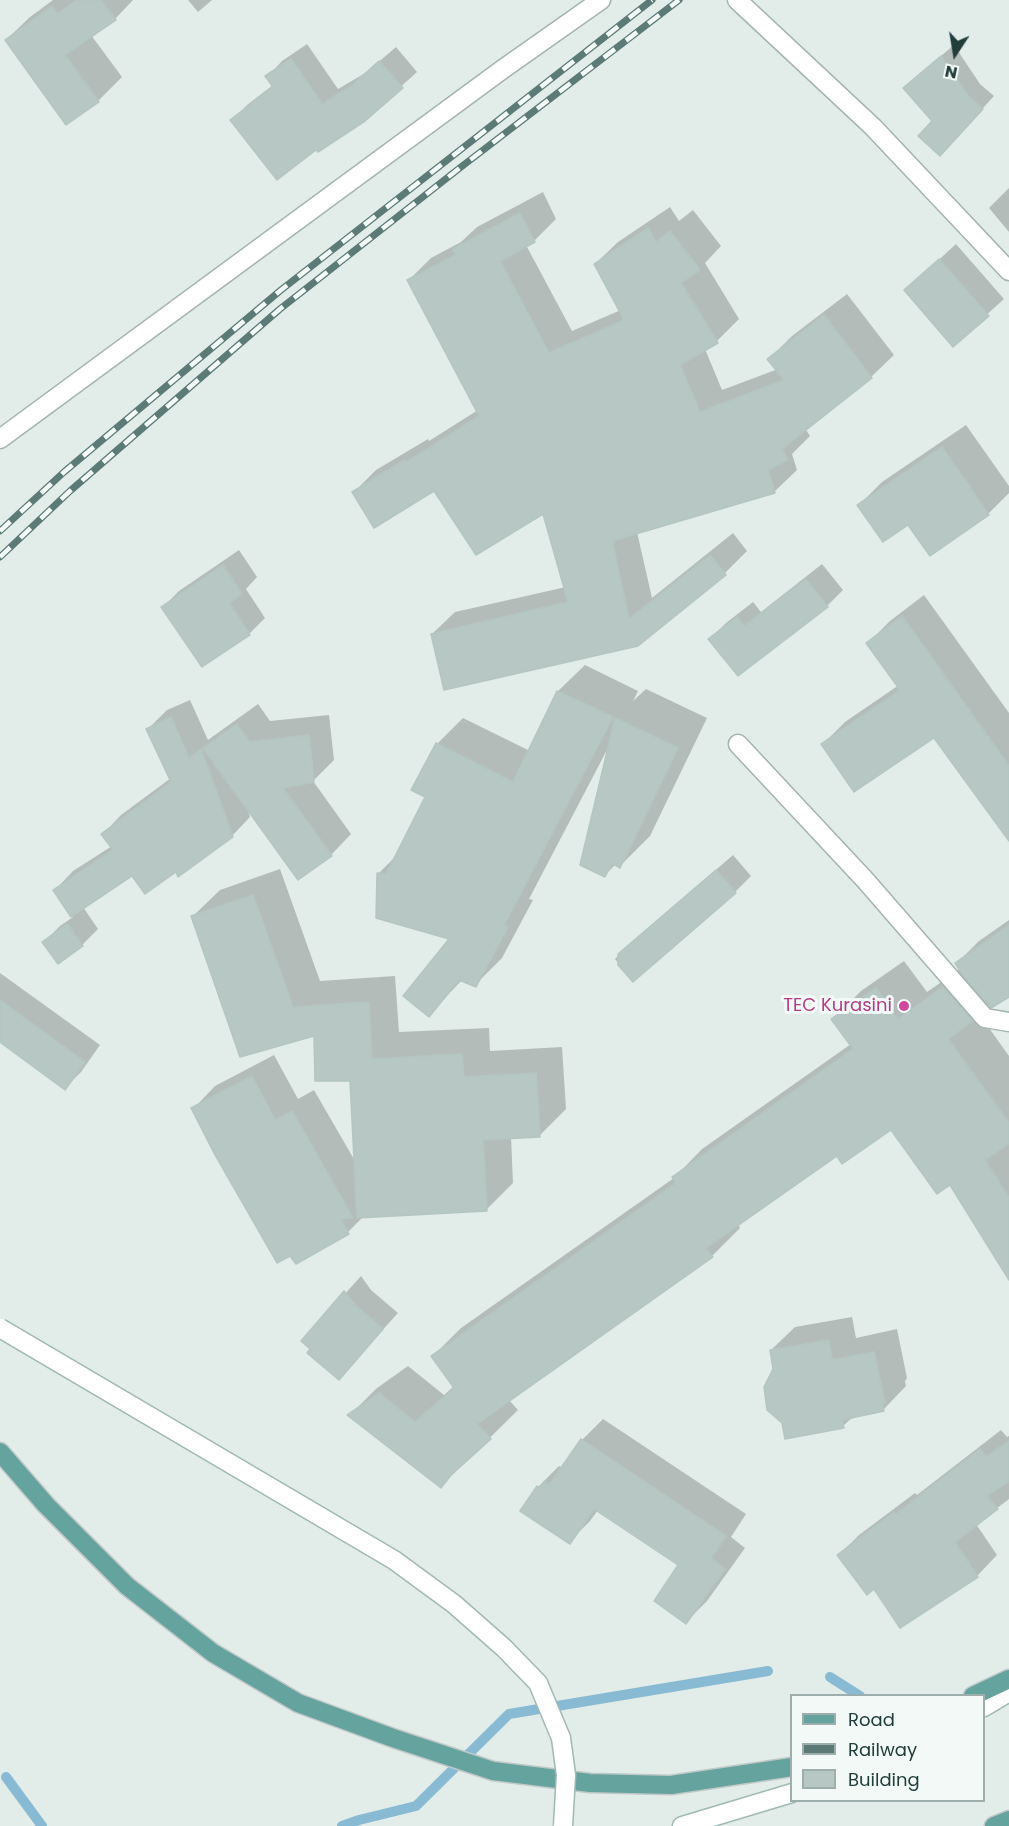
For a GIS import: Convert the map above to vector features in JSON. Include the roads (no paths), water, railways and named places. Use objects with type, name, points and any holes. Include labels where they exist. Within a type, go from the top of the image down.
[{"type":"main road","points":[[0,439],[601,0]]},
{"type":"main road","points":[[737,0],[873,127],[1009,271]]},
{"type":"main road","points":[[738,744],[866,882],[985,1018],[1009,1022]]},
{"type":"main road","points":[[0,1328],[394,1560],[454,1604],[504,1648],[538,1683],[561,1738],[566,1775],[563,1826]]},
{"type":"main road","points":[[0,1452],[46,1505],[127,1586],[213,1653],[298,1703],[393,1738],[504,1772],[590,1783],[671,1785],[790,1767]]},
{"type":"main road","points":[[975,1694],[1009,1679]]},
{"type":"main road","points":[[985,1706],[1009,1692]]},
{"type":"main road","points":[[682,1826],[790,1794]]},
{"type":"main road","points":[[994,1826],[1009,1820]]},
{"type":"waterway","points":[[342,1826],[416,1806],[509,1714],[768,1671]]},
{"type":"waterway","points":[[830,1677],[857,1694]]},
{"type":"waterway","points":[[6,1777],[42,1826]]},
{"type":"railway","points":[[0,531],[64,472],[281,290],[652,0]]},
{"type":"railway","points":[[0,557],[70,491],[280,309],[679,0]]},
{"type":"place","name":"TEC Kurasini","points":[[904,1006]]}]
